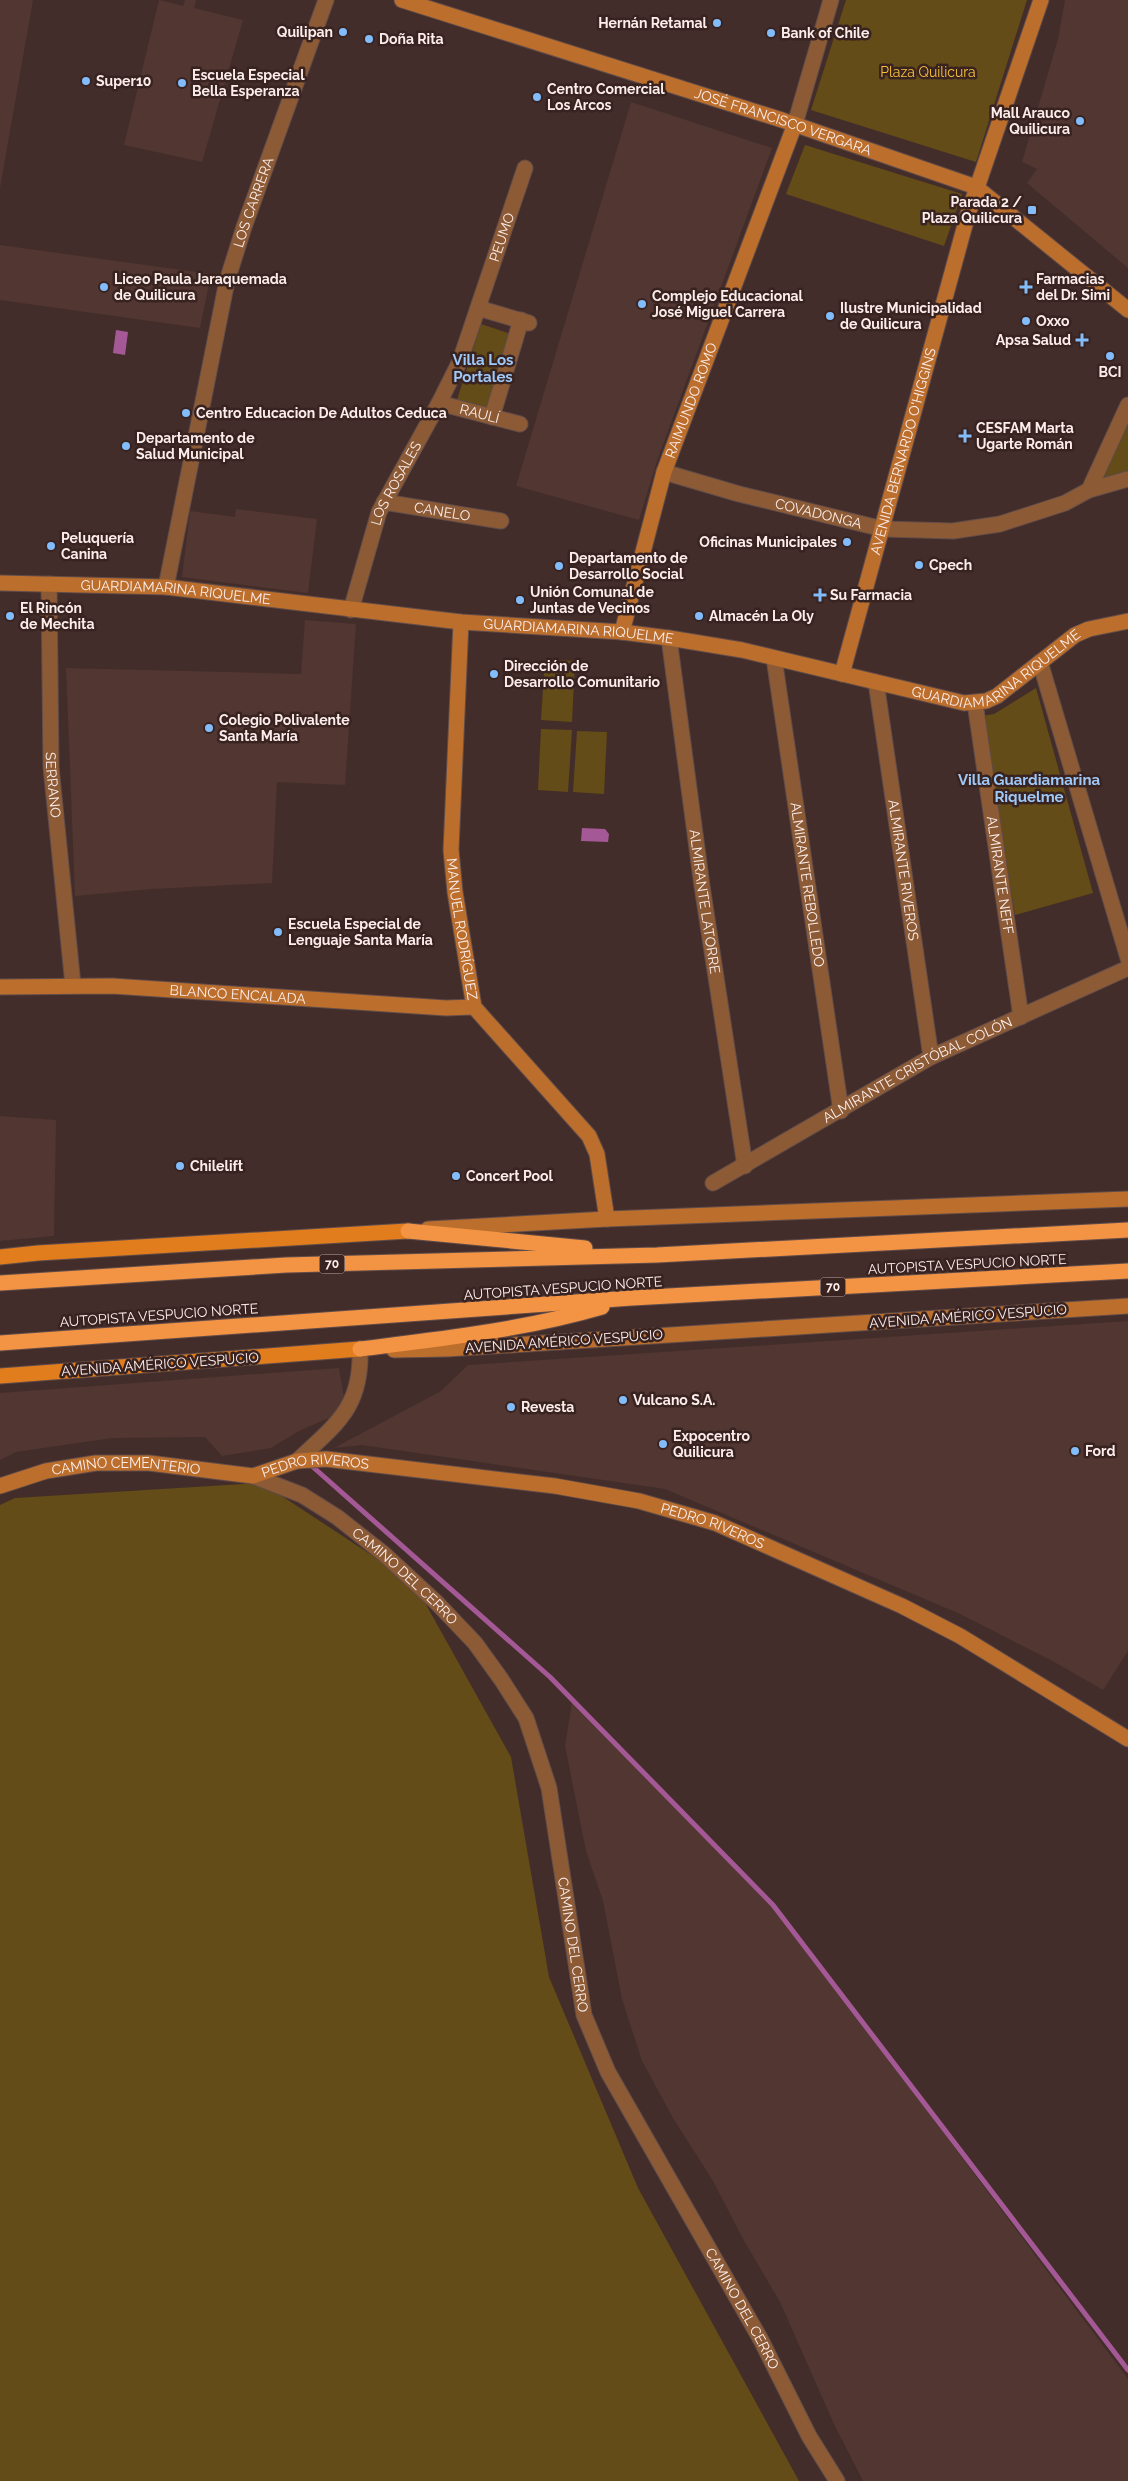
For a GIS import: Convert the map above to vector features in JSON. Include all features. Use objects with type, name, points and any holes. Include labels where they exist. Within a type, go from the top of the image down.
[{"type":"highway","name":"AUTOPISTA VESPUCIO NORTE","points":[[4,1283],[286,1265],[656,1255],[1128,1230]]},
{"type":"highway","points":[[408,1231],[656,1255]]},
{"type":"highway","name":"AUTOPISTA VESPUCIO NORTE","points":[[0,1343],[632,1298],[1128,1271]]},
{"type":"highway","points":[[360,1349],[508,1328],[572,1316],[632,1298]]},
{"type":"main road","points":[[0,1257],[38,1253],[408,1231]]},
{"type":"main road","name":"AVENIDA AMÉRICO VESPUCIO","points":[[0,1376],[360,1349]]},
{"type":"street","name":"LOS CARRERA","points":[[166,587],[227,281],[244,227],[326,0]]},
{"type":"street","name":"JOSÉ FRANCISCO VERGARA","points":[[402,0],[795,124],[976,187],[1128,310]]},
{"type":"street","name":"RAIMUNDO ROMO","points":[[622,632],[664,472],[795,124],[831,0]]},
{"type":"street","name":"AVENIDA BERNARDO O'HIGGINS","points":[[842,674],[976,187],[1041,0]]},
{"type":"street","name":"PEUMO","points":[[478,308],[525,168]]},
{"type":"street","points":[[478,308],[525,322],[492,417]]},
{"type":"street","name":"LOS ROSALES","points":[[351,610],[366,553],[384,502],[460,361],[478,308]]},
{"type":"street","name":"RAULÍ","points":[[439,403],[520,424]]},
{"type":"street","points":[[1089,490],[1128,405]]},
{"type":"street","name":"COVADONGA","points":[[664,472],[739,494],[883,529],[953,531],[1000,524],[1065,503],[1089,490],[1128,480]]},
{"type":"street","name":"CANELO","points":[[384,502],[501,521]]},
{"type":"street","name":"GUARDIAMARINA RIQUELME","points":[[0,583],[166,587],[461,622],[622,632],[716,645],[952,701],[975,703],[997,696],[1081,632],[1127,625]]},
{"type":"street","name":"SERRANO","points":[[49,584],[51,767],[73,985]]},
{"type":"street","name":"MANUEL RODRÍGUEZ","points":[[461,622],[452,850],[456,892],[474,1007],[589,1136],[597,1154],[607,1219]]},
{"type":"street","name":"ALMIRANTE LATORRE","points":[[669,638],[704,896],[745,1166]]},
{"type":"street","name":"ALMIRANTE REBOLLEDO","points":[[774,658],[841,1111]]},
{"type":"street","points":[[1040,662],[1128,958]]},
{"type":"street","name":"ALMIRANTE RIVEROS","points":[[876,682],[931,1057]]},
{"type":"street","name":"ALMIRANTE NEFF","points":[[975,703],[1021,1017]]},
{"type":"street","name":"ALMIRANTE CRISTÓBAL COLÓN","points":[[713,1183],[841,1111],[931,1057],[1128,968]]},
{"type":"street","name":"BLANCO ENCALADA","points":[[0,987],[112,986],[446,1008],[474,1007]]},
{"type":"street","points":[[408,1231],[460,1226],[607,1219],[1128,1199]]},
{"type":"street","name":"AVENIDA AMÉRICO VESPUCIO","points":[[360,1349],[447,1349],[1128,1306]]},
{"type":"street","points":[[297,1461],[333,1426],[352,1401],[359,1382],[360,1349]]},
{"type":"street","name":"PEDRO RIVEROS","points":[[253,1476],[297,1461],[326,1459],[352,1461],[555,1486],[639,1501],[714,1523],[902,1606],[960,1636],[1128,1739]]},
{"type":"street","name":"CAMINO CEMENTERIO","points":[[0,1486],[46,1471],[105,1463],[149,1463],[253,1476]]},
{"type":"street","name":"CAMINO DEL CERRO","points":[[253,1476],[302,1495],[337,1517],[384,1554],[437,1603],[475,1643],[502,1679],[526,1718],[549,1788],[584,2014],[608,2072],[761,2340],[809,2436],[837,2481]]},
{"type":"shaded area","points":[[0,0],[33,0],[0,188]]},
{"type":"shaded area","name":"Escuela Especial Bella Esperanza","points":[[159,0],[183,6],[185,0],[196,0],[194,8],[243,20],[202,162],[124,145]]},
{"type":"shaded area","name":"Mall Arauco Quilicura","points":[[1065,0],[1128,0],[1128,268],[1027,183],[1037,169],[1022,162],[1058,39]]},
{"type":"shaded area","name":"Complejo Educacional José Miguel Carrera","points":[[631,102],[772,148],[657,461],[639,520],[516,486]]},
{"type":"shaded area","name":"Liceo Paula Jaraquemada de Quilicura","points":[[0,245],[211,274],[200,328],[0,300]]},
{"type":"shaded area","points":[[116,330],[128,332],[125,355],[113,353]]},
{"type":"shaded area","points":[[236,509],[317,519],[308,593],[182,577],[190,511],[235,517]]},
{"type":"shaded area","name":"Colegio Polivalente Santa María","points":[[305,620],[356,624],[345,785],[277,782],[272,883],[152,889],[75,896],[66,668],[301,674]]},
{"type":"shaded area","points":[[582,828],[605,829],[609,834],[608,842],[581,841]]},
{"type":"shaded area","points":[[0,1116],[56,1120],[54,1236],[0,1241]]},
{"type":"shaded area","points":[[1128,1321],[1128,1651],[1103,1690],[1056,1663],[960,1614],[665,1489],[362,1445],[334,1448],[441,1391],[468,1365]]},
{"type":"shaded area","points":[[339,1368],[344,1397],[336,1415],[299,1431],[271,1448],[222,1456],[205,1437],[112,1438],[16,1452],[0,1460],[0,1393]]},
{"type":"shaded area","points":[[572,1702],[764,1893],[1128,2379],[1128,2481],[863,2481],[834,2424],[780,2302],[742,2237],[713,2181],[673,2118],[642,2061],[622,1999],[603,1901],[586,1851],[565,1746]]},
{"type":"green space","name":"Plaza Quilicura","points":[[846,0],[1027,0],[976,162],[811,110]]},
{"type":"green space","points":[[805,145],[962,194],[944,246],[786,194]]},
{"type":"green space","points":[[481,324],[511,334],[487,409],[457,400]]},
{"type":"green space","points":[[1128,423],[1128,471],[1102,479]]},
{"type":"green space","points":[[545,659],[575,661],[572,722],[541,720]]},
{"type":"green space","points":[[1036,688],[1093,893],[1015,915],[982,716],[994,714]]},
{"type":"green space","points":[[541,729],[572,730],[568,792],[538,790]]},
{"type":"green space","points":[[577,731],[607,732],[604,794],[573,792]]},
{"type":"green space","points":[[262,1483],[414,1583],[511,1757],[549,1977],[638,2188],[799,2481],[0,2481],[0,1505],[15,1498]]},
{"type":"waterway","points":[[313,1467],[550,1677],[773,1905],[1128,2370]]},
{"type":"place","name":"Hernán Retamal","points":[[717,23]]},
{"type":"place","name":"Quilipan","points":[[343,32]]},
{"type":"place","name":"Bank of Chile","points":[[771,33]]},
{"type":"place","name":"Doña Rita","points":[[369,39]]},
{"type":"place","name":"Super10","points":[[86,81]]},
{"type":"place","name":"Escuela Especial Bella Esperanza","points":[[182,83]]},
{"type":"place","name":"Centro Comercial Los Arcos","points":[[537,97]]},
{"type":"place","name":"Mall Arauco Quilicura","points":[[1080,121]]},
{"type":"place","name":"Parada 2 / Plaza Quilicura","points":[[1032,210]]},
{"type":"place","name":"Liceo Paula Jaraquemada de Quilicura","points":[[104,287]]},
{"type":"place","name":"Farmacias del Dr. Simi","points":[[1026,287]]},
{"type":"place","name":"Complejo Educacional José Miguel Carrera","points":[[642,304]]},
{"type":"place","name":"Ilustre Municipalidad de Quilicura","points":[[830,316]]},
{"type":"place","name":"Oxxo","points":[[1026,321]]},
{"type":"place","name":"Apsa Salud","points":[[1082,340]]},
{"type":"place","name":"BCI","points":[[1110,356]]},
{"type":"place","name":"Centro Educacion De Adultos Ceduca","points":[[186,413]]},
{"type":"place","name":"CESFAM Marta Ugarte Román","points":[[965,436]]},
{"type":"place","name":"Departamento de Salud Municipal","points":[[126,446]]},
{"type":"place","name":"Oficinas Municipales","points":[[847,542]]},
{"type":"place","name":"Peluquería Canina","points":[[51,546]]},
{"type":"place","name":"Cpech","points":[[919,565]]},
{"type":"place","name":"Departamento de Desarrollo Social","points":[[559,566]]},
{"type":"place","name":"Su Farmacia","points":[[820,595]]},
{"type":"place","name":"Unión Comunal de Juntas de Vecinos","points":[[520,600]]},
{"type":"place","name":"El Rincón de Mechita","points":[[10,616]]},
{"type":"place","name":"Almacén La Oly","points":[[699,616]]},
{"type":"place","name":"Dirección de Desarrollo Comunitario","points":[[494,674]]},
{"type":"place","name":"Colegio Polivalente Santa María","points":[[209,728]]},
{"type":"place","name":"Escuela Especial de Lenguaje Santa María","points":[[278,932]]},
{"type":"place","name":"Chilelift","points":[[180,1166]]},
{"type":"place","name":"Concert Pool","points":[[456,1176]]},
{"type":"place","name":"Vulcano S.A.","points":[[623,1400]]},
{"type":"place","name":"Revesta","points":[[511,1407]]},
{"type":"place","name":"Expocentro Quilicura","points":[[663,1444]]},
{"type":"place","name":"Ford","points":[[1075,1451]]},
{"type":"district","name":"Villa Los Portales","points":[[483,368]]},
{"type":"district","name":"Villa Guardiamarina Riquelme","points":[[1029,788]]}]
